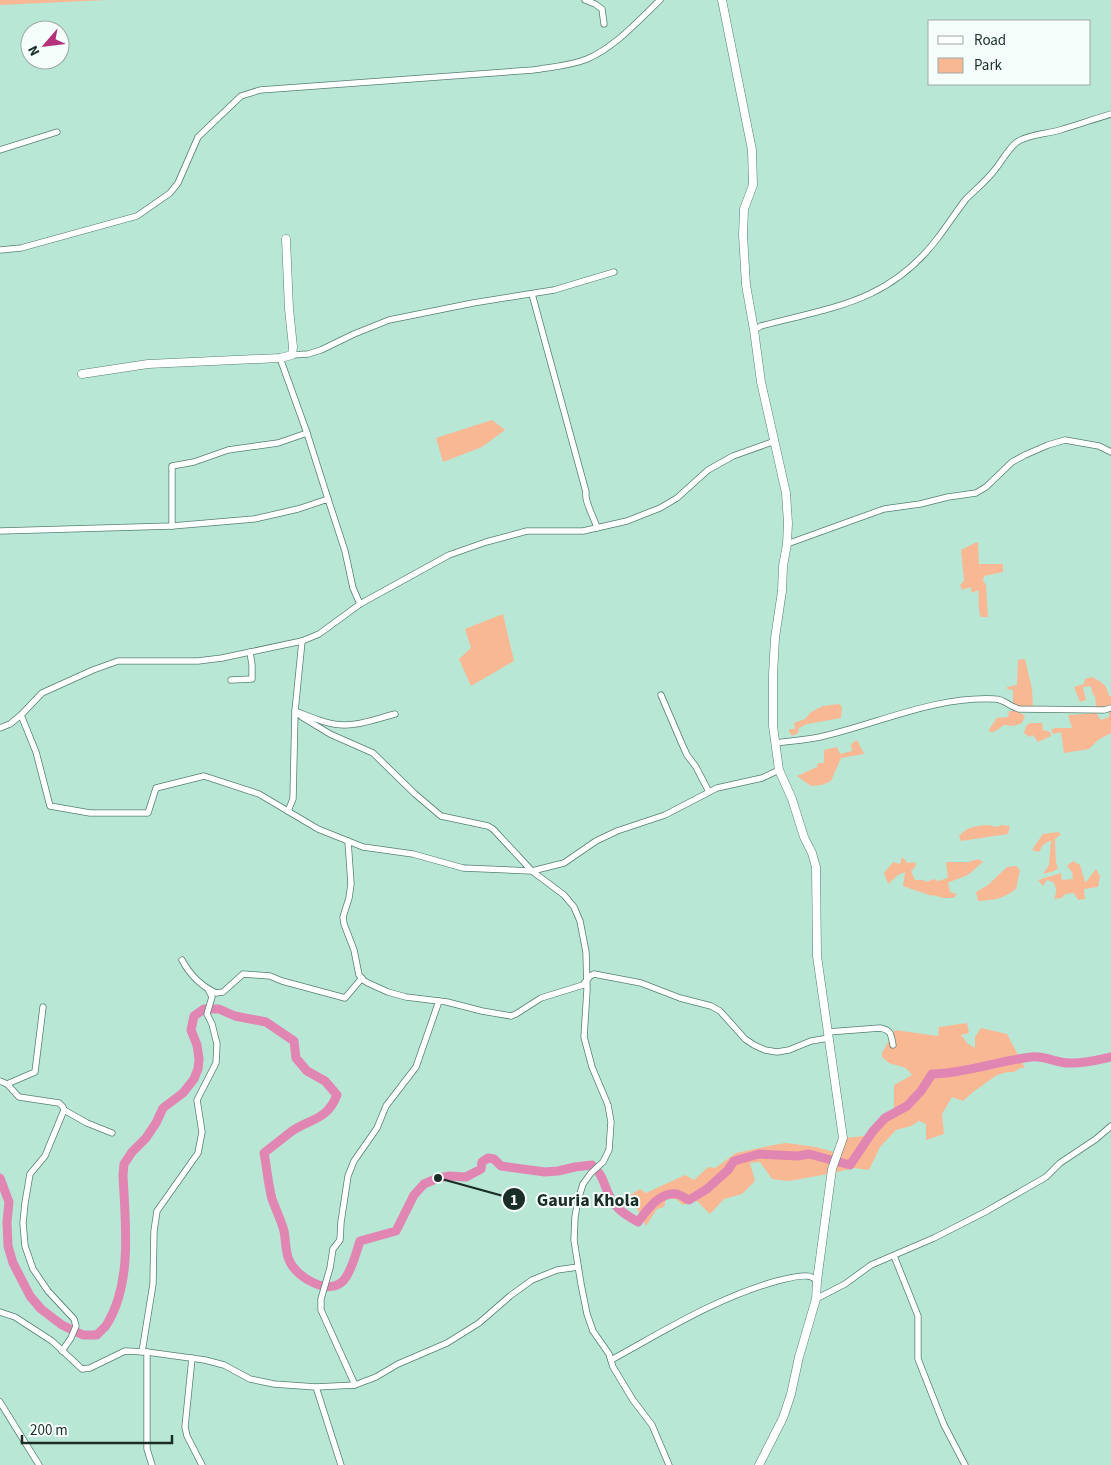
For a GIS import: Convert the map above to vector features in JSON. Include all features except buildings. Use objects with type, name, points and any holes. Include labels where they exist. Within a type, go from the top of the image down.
[{"type":"street","points":[[584,0],[602,9],[604,24]]},
{"type":"street","points":[[0,250],[21,248],[137,216],[170,193],[178,183],[198,137],[241,96],[260,90],[533,70],[567,65],[603,51],[660,0]]},
{"type":"street","points":[[722,0],[752,150],[753,185],[744,209],[743,236],[746,285],[760,382],[786,493],[787,544],[775,638],[773,675],[772,701],[775,743],[779,770],[792,799],[816,867],[817,956],[842,1125],[842,1138],[832,1169],[816,1299],[783,1418],[759,1465]]},
{"type":"street","points":[[754,330],[761,326],[857,300],[881,290],[922,257],[968,198],[993,172],[1017,142],[1111,114]]},
{"type":"street","points":[[0,150],[57,132]]},
{"type":"street","points":[[286,239],[292,355]]},
{"type":"street","points":[[82,374],[148,364],[280,358],[308,354],[389,320],[554,290],[614,272]]},
{"type":"street","points":[[532,294],[586,492],[585,498],[597,528]]},
{"type":"street","points":[[280,358],[307,434],[345,551],[353,588],[360,604]]},
{"type":"street","points":[[172,526],[172,466],[194,462],[228,450],[278,443],[307,434]]},
{"type":"street","points":[[787,544],[884,509],[976,493],[986,488],[1012,462],[1048,445],[1065,440],[1099,446],[1111,452]]},
{"type":"street","points":[[0,728],[10,724],[42,694],[92,670],[118,662],[198,661],[222,658],[302,641],[320,634],[360,604],[449,555],[486,542],[527,531],[583,531],[627,521],[660,508],[677,498],[708,470],[733,456],[775,441]]},
{"type":"street","points":[[0,531],[172,526],[254,519],[298,509],[328,499]]},
{"type":"street","points":[[288,811],[293,799],[295,711],[302,641]]},
{"type":"street","points":[[231,680],[252,679],[250,652]]},
{"type":"street","points":[[661,695],[687,755],[696,767],[709,792]]},
{"type":"street","points":[[775,743],[819,738],[934,704],[973,699],[998,699],[1019,709],[1104,710],[1111,708]]},
{"type":"street","points":[[295,711],[319,720],[343,725],[395,714]]},
{"type":"street","points":[[295,711],[330,734],[373,753],[415,794],[441,816],[488,826],[493,829],[532,871],[564,895],[576,912],[586,952],[587,979],[584,1037],[592,1067],[608,1105],[612,1122],[609,1150],[603,1162],[583,1184],[575,1217],[574,1240],[583,1298],[593,1331],[604,1346],[613,1368],[633,1400],[652,1425],[669,1465]]},
{"type":"street","points":[[21,715],[36,752],[50,806],[90,813],[148,813],[156,788],[204,776],[259,794],[318,828],[363,847],[413,854],[463,868],[532,871],[564,863],[616,831],[666,815],[717,788],[762,778],[779,770]]},
{"type":"street","points":[[348,841],[351,884],[343,917],[344,924],[354,950],[359,975],[368,983],[388,992],[510,1016],[541,998],[583,985],[594,974],[641,983],[680,998],[711,1006],[720,1011],[744,1039],[765,1050],[776,1052],[789,1050],[829,1035],[880,1028],[886,1029],[890,1033],[893,1044]]},
{"type":"street","points":[[182,960],[188,971],[208,989],[216,993],[223,992],[243,974],[263,975],[345,998],[362,978]]},
{"type":"street","points":[[152,1465],[147,1449],[145,1352],[153,1284],[154,1231],[157,1211],[198,1153],[202,1132],[197,1100],[216,1063],[217,1044],[212,1024],[207,1014],[212,997],[208,989]]},
{"type":"street","points":[[355,1385],[321,1310],[321,1299],[334,1249],[340,1240],[348,1176],[354,1161],[377,1128],[386,1106],[416,1067],[439,1001]]},
{"type":"street","points":[[7,1084],[35,1072],[43,1007]]},
{"type":"street","points":[[0,1081],[7,1084],[19,1097],[58,1103],[64,1110],[87,1123],[112,1133]]},
{"type":"street","points":[[62,1351],[71,1338],[76,1326],[74,1319],[48,1290],[33,1269],[25,1246],[23,1224],[30,1174],[44,1156],[64,1110]]},
{"type":"street","points":[[816,1299],[845,1284],[871,1265],[934,1238],[985,1212],[1046,1176],[1060,1162],[1096,1139],[1111,1126]]},
{"type":"street","points":[[894,1256],[918,1316],[918,1359],[944,1425],[965,1465]]},
{"type":"street","points":[[0,1312],[15,1317],[52,1341],[82,1370],[125,1351],[145,1352],[192,1358],[224,1365],[250,1379],[274,1384],[316,1387],[355,1385],[447,1343],[479,1323],[532,1280],[557,1270],[578,1267]]},
{"type":"street","points":[[611,1360],[691,1317],[747,1291],[774,1282],[804,1276],[812,1277],[817,1281]]},
{"type":"street","points":[[192,1358],[185,1427],[187,1436],[202,1465]]},
{"type":"street","points":[[316,1387],[341,1465]]},
{"type":"street","points":[[0,1402],[38,1465]]},
{"type":"green space","points":[[0,0],[107,0],[0,5]]},
{"type":"green space","points":[[492,420],[505,430],[482,447],[443,462],[436,438]]},
{"type":"green space","points":[[977,542],[979,564],[1003,564],[1003,572],[984,576],[983,582],[986,584],[988,617],[981,617],[978,590],[972,593],[970,587],[962,590],[960,585],[964,581],[961,550]]},
{"type":"green space","points":[[503,614],[514,661],[471,686],[459,659],[471,648],[465,629]]},
{"type":"green space","points":[[1025,659],[1032,689],[1033,707],[1015,706],[1013,690],[1007,689],[1007,687],[1017,685],[1018,660]]},
{"type":"green space","points":[[1092,677],[1105,686],[1109,696],[1111,696],[1111,706],[1096,708],[1095,696],[1091,686],[1083,687],[1086,700],[1080,702],[1074,687],[1084,684],[1085,679]]},
{"type":"green space","points":[[839,704],[842,707],[841,718],[807,724],[799,728],[798,733],[792,736],[789,729],[795,729],[794,723],[805,719],[811,712],[823,706]]},
{"type":"green space","points":[[1009,711],[1018,711],[1025,716],[1022,723],[1014,726],[1004,725],[991,733],[989,730],[996,718],[1008,717]]},
{"type":"green space","points":[[1109,711],[1111,711],[1111,733],[1098,740],[1089,749],[1064,753],[1061,732],[1053,734],[1051,730],[1055,728],[1072,728],[1068,715],[1096,713],[1101,720],[1109,717]]},
{"type":"green space","points":[[1030,723],[1042,723],[1043,730],[1050,732],[1051,736],[1038,742],[1033,735],[1029,737],[1024,733],[1026,726]]},
{"type":"green space","points":[[857,740],[864,754],[841,758],[831,781],[822,785],[811,786],[797,776],[817,767],[818,763],[824,763],[824,750],[837,747],[840,754],[852,751],[851,744]]},
{"type":"green space","points":[[988,825],[998,827],[1001,825],[1010,826],[1008,834],[961,841],[959,836],[969,828]]},
{"type":"green space","points":[[1058,832],[1061,834],[1055,839],[1058,868],[1043,874],[1049,865],[1051,840],[1043,845],[1039,852],[1032,850],[1043,834]]},
{"type":"green space","points":[[902,857],[908,863],[915,862],[916,866],[911,871],[915,880],[926,882],[934,879],[938,881],[948,878],[946,862],[969,862],[978,859],[983,862],[964,877],[948,883],[950,892],[957,894],[954,898],[943,898],[903,886],[905,872],[898,875],[888,884],[884,873],[893,862],[900,864]]},
{"type":"green space","points":[[1073,861],[1080,865],[1085,882],[1096,869],[1100,876],[1098,887],[1084,889],[1085,899],[1078,900],[1074,893],[1065,894],[1062,898],[1054,899],[1056,890],[1053,882],[1047,880],[1043,886],[1038,880],[1061,873],[1062,880],[1073,879],[1072,872],[1067,866]]},
{"type":"green space","points":[[1016,866],[1020,870],[1016,889],[998,898],[978,901],[976,892],[988,885],[1007,867]]},
{"type":"green space","points":[[967,1023],[969,1033],[961,1035],[968,1044],[975,1048],[975,1037],[981,1028],[1007,1034],[1025,1068],[997,1075],[963,1101],[952,1097],[942,1114],[944,1134],[926,1140],[926,1124],[919,1121],[911,1126],[896,1130],[880,1147],[869,1170],[854,1168],[789,1181],[772,1179],[760,1162],[750,1163],[755,1181],[742,1194],[724,1199],[710,1214],[696,1200],[683,1205],[676,1199],[666,1199],[664,1207],[657,1209],[646,1226],[630,1195],[640,1189],[646,1193],[685,1175],[694,1180],[708,1167],[715,1168],[736,1153],[786,1143],[816,1147],[838,1153],[843,1138],[865,1136],[894,1108],[894,1085],[912,1075],[906,1068],[889,1063],[882,1057],[882,1053],[895,1030],[938,1036],[939,1027]]},
{"type":"waterway","points":[[0,1178],[9,1202],[7,1222],[8,1246],[13,1263],[30,1296],[41,1309],[62,1325],[83,1335],[97,1335],[106,1325],[115,1307],[124,1271],[126,1251],[124,1164],[132,1152],[146,1138],[163,1108],[183,1093],[194,1079],[199,1059],[197,1045],[191,1030],[194,1016],[204,1009],[219,1009],[235,1016],[266,1022],[294,1041],[296,1058],[307,1071],[325,1081],[337,1095],[324,1114],[292,1131],[264,1153],[272,1199],[284,1231],[288,1258],[299,1274],[322,1286],[338,1285],[344,1280],[354,1261],[360,1241],[396,1231],[414,1195],[424,1184],[438,1178],[450,1176],[466,1177],[481,1169],[482,1162],[488,1158],[494,1159],[501,1166],[545,1172],[592,1165],[602,1177],[613,1203],[638,1222],[654,1202],[665,1195],[677,1194],[689,1200],[707,1189],[728,1170],[734,1161],[759,1154],[798,1156],[809,1154],[850,1165],[873,1131],[885,1118],[907,1106],[921,1091],[932,1074],[1031,1057],[1041,1057],[1064,1063],[1090,1062],[1111,1057]]},
{"type":"place","name":"Gauria Khola","points":[[438,1178]]}]
